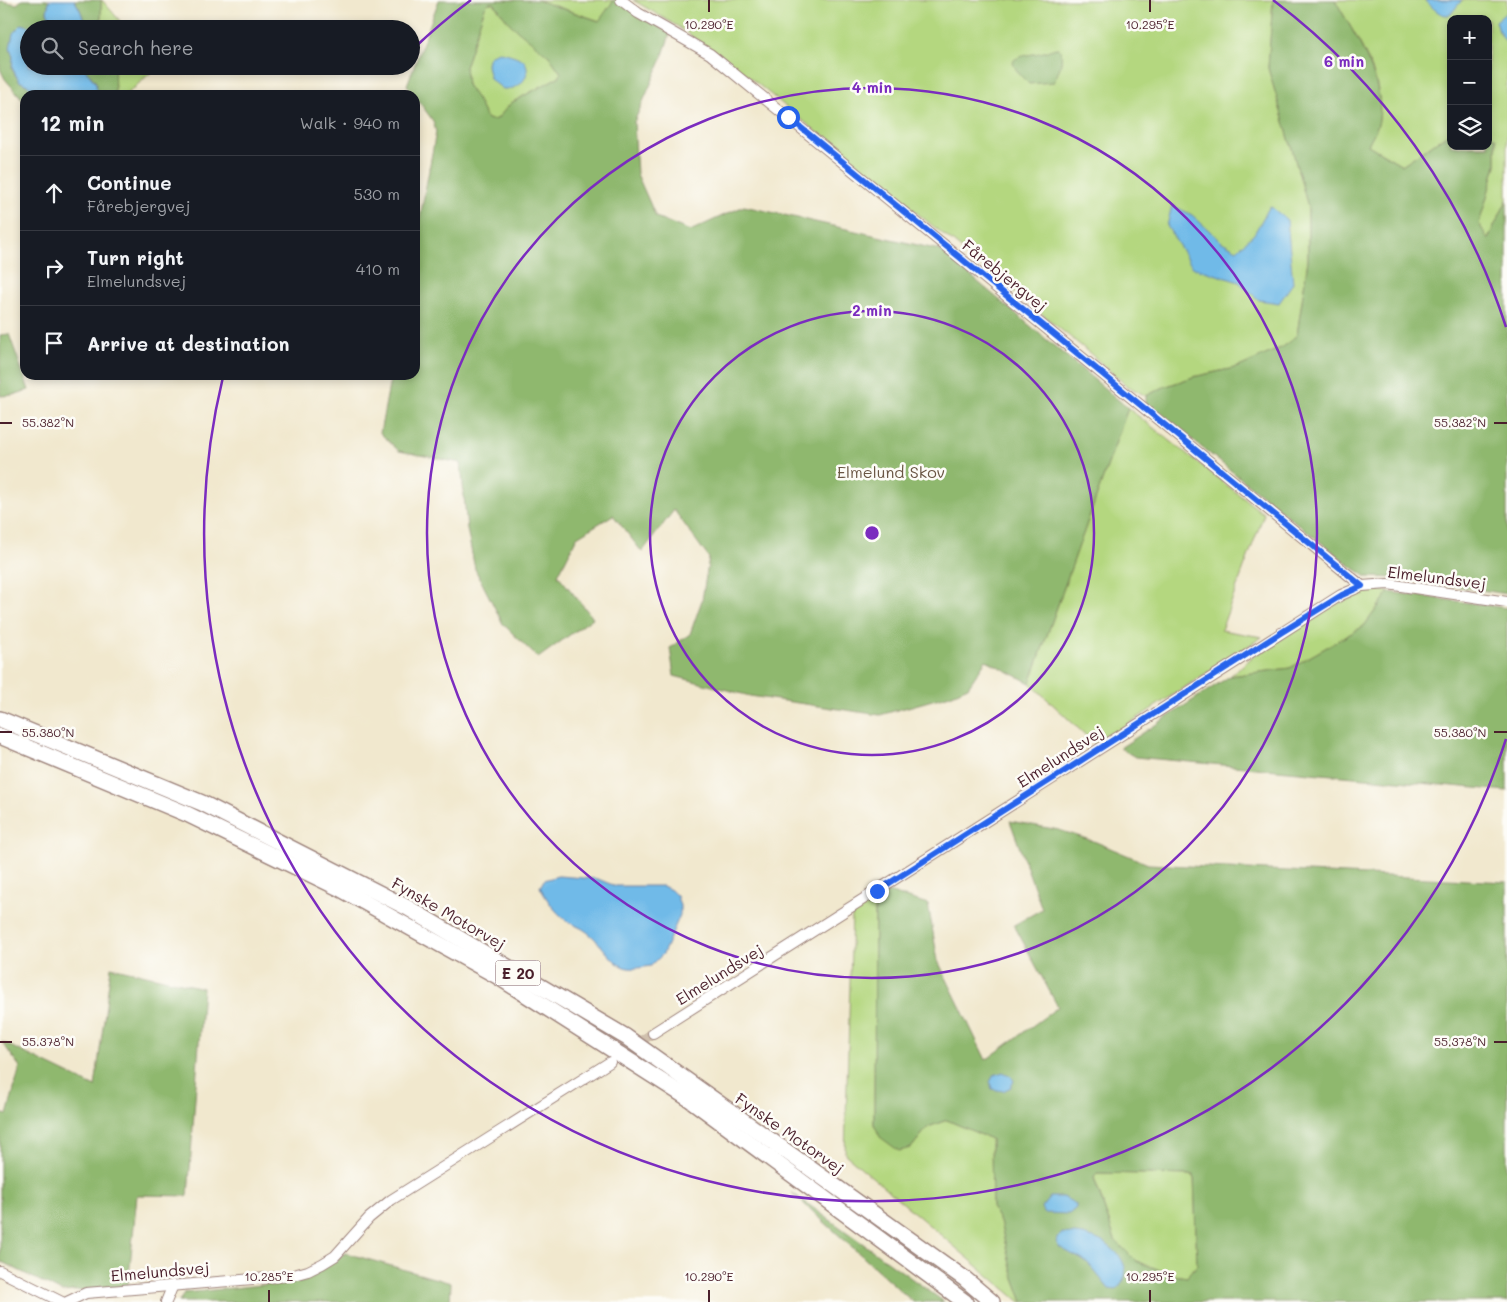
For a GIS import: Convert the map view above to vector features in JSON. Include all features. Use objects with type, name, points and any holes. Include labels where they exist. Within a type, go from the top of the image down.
[{"type":"highway","name":"Fynske Motorvej","points":[[0,719],[202,803],[408,908],[626,1037],[965,1278],[992,1302]]},
{"type":"highway","name":"Fynske Motorvej","points":[[0,736],[187,814],[339,888],[497,976],[691,1100],[965,1302]]},
{"type":"street","name":"Fårebjergvej","points":[[621,0],[638,13],[710,54],[1362,586]]},
{"type":"street","name":"Elmelundsvej","points":[[653,1033],[1342,595],[1362,586],[1388,584],[1507,602]]},
{"type":"street","name":"Elmelundsvej","points":[[67,1302],[86,1293],[290,1276],[308,1271],[334,1256],[369,1218],[391,1200],[610,1062]]},
{"type":"street","points":[[0,1271],[62,1302]]},
{"type":"street","points":[[166,1302],[173,1285]]},
{"type":"green space","points":[[22,0],[49,0],[47,12],[50,18],[50,20],[20,20],[20,29],[10,48],[13,57],[12,69],[19,81],[36,90],[20,90],[20,96],[5,79],[0,69],[0,1],[17,4]]},
{"type":"green space","points":[[74,0],[101,0],[101,20],[84,20]]},
{"type":"green space","points":[[101,0],[102,0],[119,20],[101,20]]},
{"type":"green space","name":"Elmelund Skov","points":[[439,0],[537,0],[599,21],[614,0],[617,0],[670,34],[661,61],[634,122],[637,174],[656,217],[690,231],[744,206],[940,250],[1128,408],[1030,683],[986,660],[968,687],[950,695],[880,715],[750,696],[674,676],[670,648],[690,634],[702,600],[709,558],[674,510],[642,552],[613,515],[577,537],[558,575],[593,618],[538,658],[503,624],[475,569],[467,529],[461,463],[399,451],[380,433],[390,380],[420,380],[420,218],[436,132],[433,121],[420,103],[420,90],[411,90],[407,85],[411,75],[420,75],[420,50]],"holes":[[[489,3],[494,3],[510,24],[549,56],[561,73],[560,76],[511,103],[497,119],[491,120],[486,118],[477,99],[467,85],[465,67],[485,7]]]},
{"type":"green space","points":[[537,0],[614,0],[600,21]]},
{"type":"green space","points":[[633,0],[1273,0],[1268,68],[1308,207],[1308,260],[1297,335],[1283,347],[1239,367],[1193,377],[1164,387],[1146,396],[1126,385],[1085,349],[738,68],[677,26]]},
{"type":"green space","points":[[1273,0],[1335,0],[1359,42],[1373,73],[1377,89],[1380,104],[1379,120],[1368,145],[1402,165],[1447,135],[1447,150],[1492,150],[1492,136],[1496,138],[1496,165],[1479,224],[1488,239],[1507,200],[1507,594],[1401,578],[1367,577],[1146,403],[1146,396],[1164,387],[1193,377],[1239,367],[1283,347],[1297,335],[1308,260],[1308,207],[1268,68]]},
{"type":"green space","points":[[1335,0],[1507,0],[1507,200],[1488,239],[1479,224],[1496,165],[1496,138],[1492,136],[1492,15],[1447,15],[1447,135],[1402,165],[1368,145],[1379,119],[1380,103],[1373,72],[1359,42]]},
{"type":"green space","points":[[489,3],[494,3],[501,13],[549,56],[561,73],[560,76],[511,103],[497,119],[491,120],[486,118],[477,99],[467,85],[465,67],[485,7]]},
{"type":"green space","points":[[1059,48],[1061,52],[1061,61],[1054,82],[1029,84],[1015,67],[1013,61],[1019,57],[1042,53]]},
{"type":"green space","points":[[90,75],[114,75],[115,90],[97,90],[96,82]]},
{"type":"green space","points":[[114,75],[148,75],[132,90],[115,90]]},
{"type":"green space","points":[[9,334],[20,365],[20,380],[25,380],[29,390],[13,395],[0,396],[0,335]]},
{"type":"green space","points":[[1128,408],[1264,514],[1221,630],[1262,637],[1096,745],[1030,683]]},
{"type":"green space","points":[[1379,590],[1389,592],[1364,626],[1290,668],[1230,676],[1256,654],[1336,604],[1362,593]]},
{"type":"green space","points":[[1389,592],[1507,608],[1507,791],[1135,757],[1120,748],[1230,676],[1290,668],[1364,626]]},
{"type":"green space","points":[[1010,821],[1059,830],[1096,842],[1148,864],[1507,882],[1507,1302],[1023,1302],[1013,1275],[1000,1222],[992,1207],[991,1139],[947,1120],[928,1127],[911,1148],[899,1151],[880,1137],[874,1124],[875,899],[888,892],[928,904],[938,961],[986,1060],[1058,1007],[1014,925],[1042,909]],"holes":[[[1097,1173],[1194,1175],[1197,1265],[1187,1277],[1173,1275],[1136,1261],[1115,1240],[1094,1178]]]},
{"type":"green space","points":[[875,899],[874,1125],[911,1148],[928,1127],[947,1120],[991,1139],[992,1206],[1000,1222],[1013,1275],[1023,1302],[1020,1302],[845,1154],[852,913]]},
{"type":"green space","points":[[111,967],[203,988],[188,1196],[137,1195],[128,1286],[62,1292],[0,1261],[0,1113],[7,1115],[20,1067],[2,1042],[95,1087]]},
{"type":"green space","points":[[1097,1173],[1194,1175],[1197,1265],[1187,1277],[1173,1275],[1136,1261],[1115,1240],[1094,1177]]},
{"type":"green space","points":[[791,1192],[943,1301],[944,1302],[913,1302]]},
{"type":"green space","points":[[346,1253],[451,1283],[450,1302],[179,1302],[184,1293],[300,1281]]},
{"type":"water","points":[[49,0],[74,0],[84,20],[50,20],[47,12]]},
{"type":"water","points":[[1425,0],[1462,0],[1450,15],[1439,13]]},
{"type":"water","points":[[1507,12],[1507,44],[1499,32],[1496,21]]},
{"type":"water","points":[[20,26],[20,75],[89,75],[96,83],[97,90],[36,90],[19,81],[12,68],[13,57],[10,48],[13,33]]},
{"type":"water","points":[[499,52],[518,57],[526,63],[527,71],[522,83],[511,89],[503,89],[490,79],[487,65],[488,59],[491,55]]},
{"type":"water","points":[[1172,205],[1192,215],[1222,242],[1237,250],[1254,234],[1270,206],[1287,220],[1293,283],[1279,303],[1259,300],[1239,282],[1192,267],[1167,226]]},
{"type":"water","points":[[558,876],[598,879],[615,886],[663,886],[671,890],[677,896],[680,915],[663,954],[651,966],[630,968],[619,965],[592,936],[567,921],[548,901],[540,887],[544,880]]},
{"type":"water","points":[[1003,1072],[1011,1076],[1014,1081],[1011,1087],[1003,1091],[992,1089],[990,1082],[994,1075]]},
{"type":"water","points":[[1050,1197],[1063,1197],[1076,1204],[1076,1208],[1069,1214],[1044,1213],[1042,1207]]},
{"type":"water","points":[[1063,1233],[1099,1240],[1115,1251],[1121,1258],[1125,1274],[1123,1282],[1116,1290],[1109,1289],[1088,1263],[1059,1247],[1056,1242]]},
{"type":"tunnel","points":[[617,1057],[653,1033]]},
{"type":"route","points":[[788,117],[1362,586],[1342,595],[1282,632],[877,891]]}]
